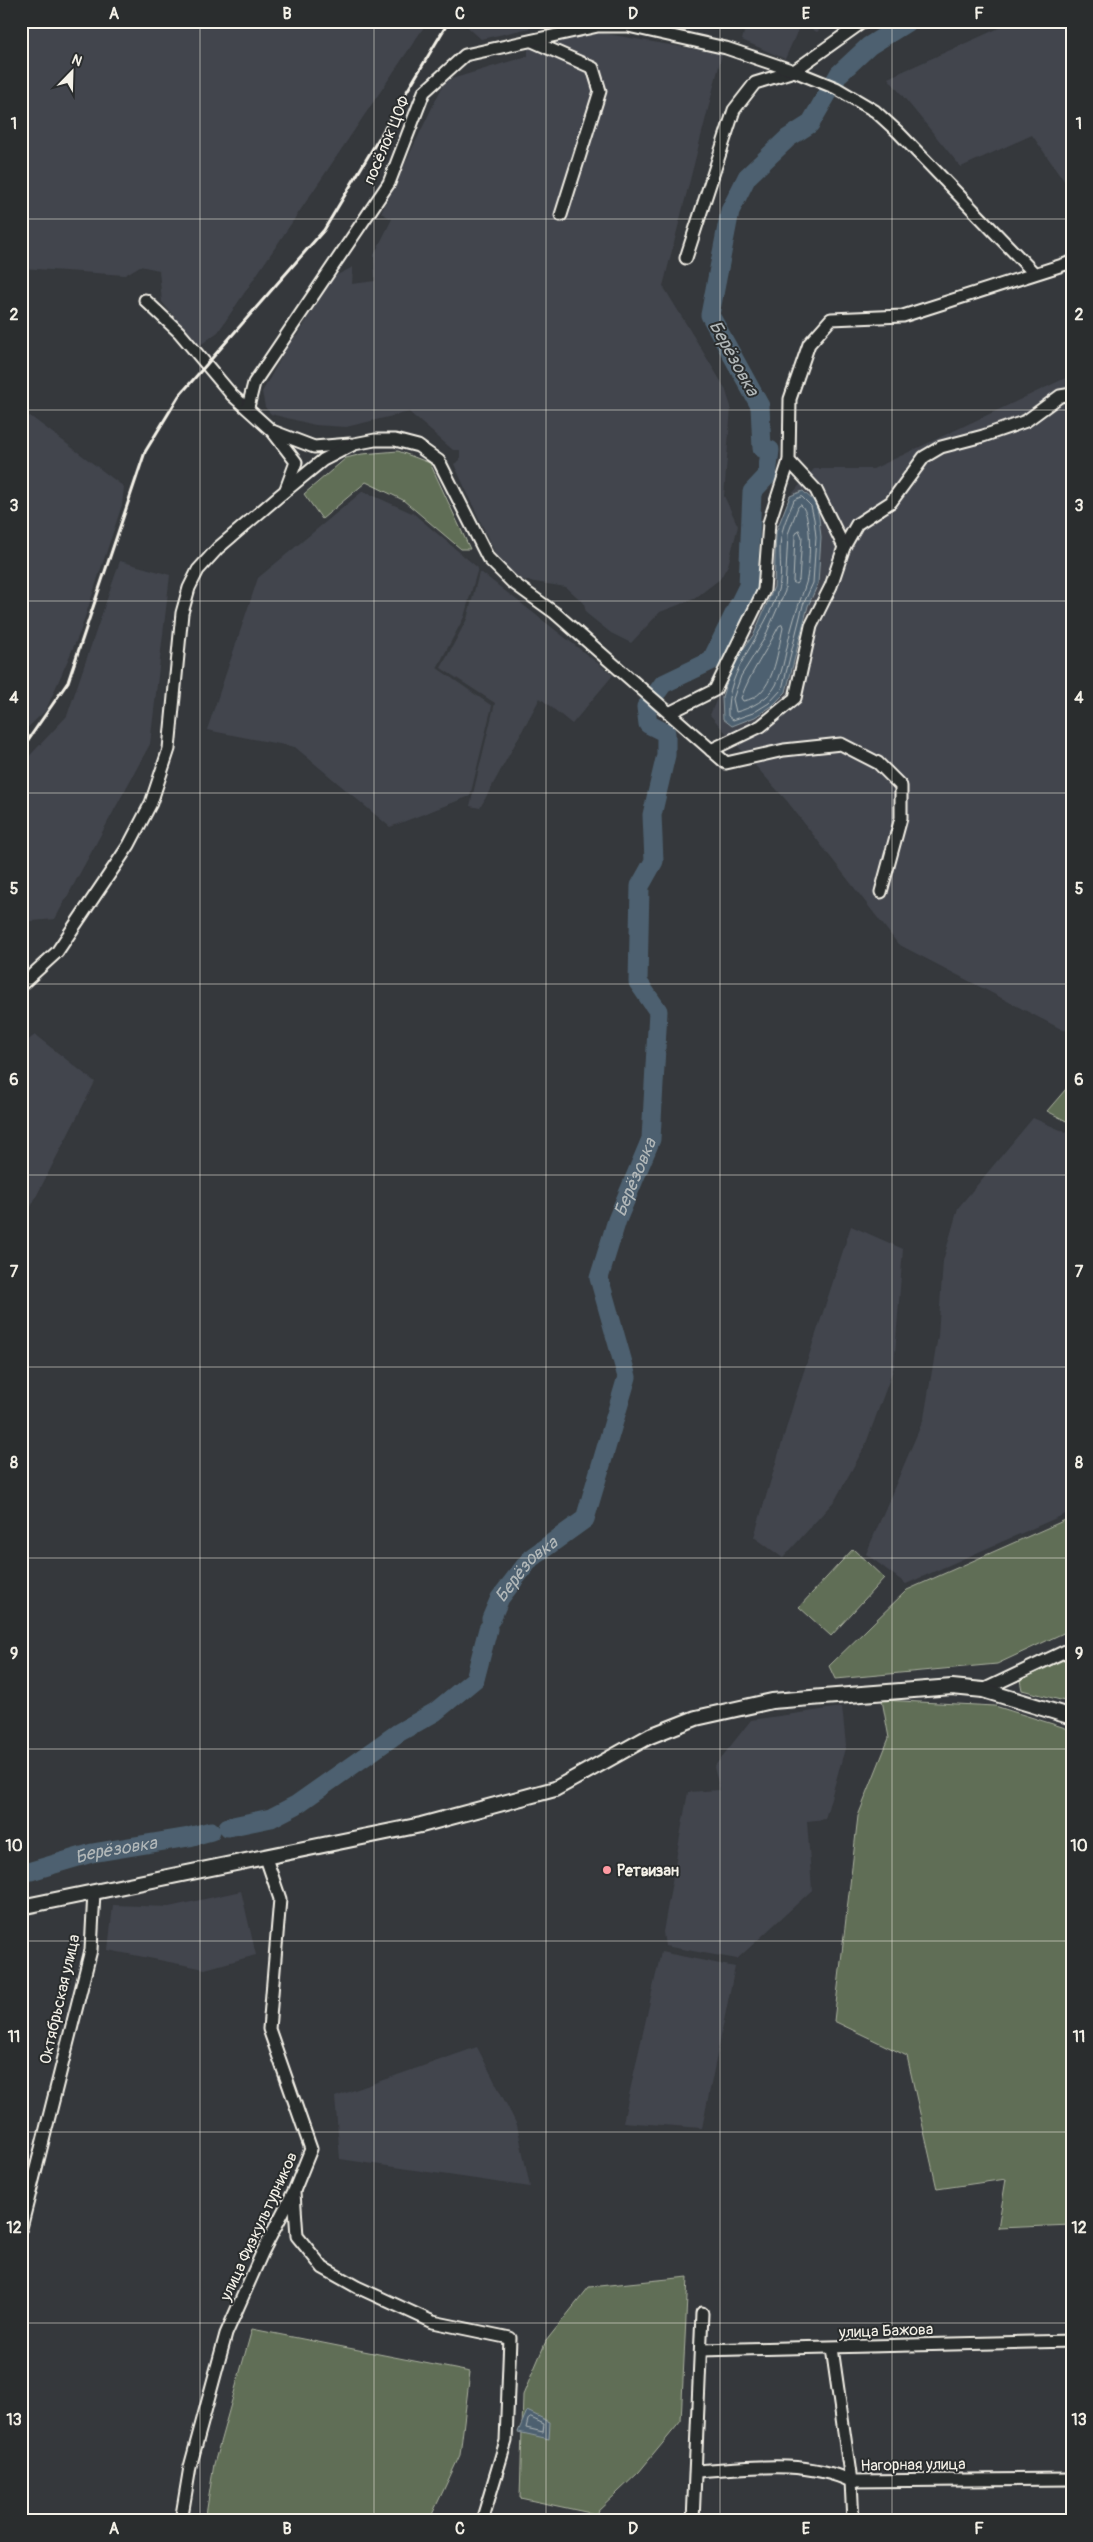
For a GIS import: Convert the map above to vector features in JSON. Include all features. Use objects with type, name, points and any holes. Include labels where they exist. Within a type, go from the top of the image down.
[{"type":"street","points":[[686,258],[734,110],[755,82],[794,71],[864,21]]},
{"type":"street","name":"посёлок ЦОФ","points":[[248,407],[254,383],[389,183],[424,92],[465,55],[598,26],[628,26],[726,48],[794,71],[836,88],[875,111],[898,132],[1034,273]]},
{"type":"street","points":[[532,41],[592,68],[600,91],[561,215]]},
{"type":"street","points":[[669,713],[715,690],[764,590],[769,523],[789,462],[790,399],[809,344],[831,319],[903,316],[1072,262]]},
{"type":"street","points":[[145,300],[179,332],[232,395],[248,407],[272,430],[296,462],[285,491]]},
{"type":"street","points":[[711,750],[761,726],[795,698],[811,626],[831,586],[844,546],[857,524],[891,502],[924,457],[941,448],[1026,421],[1060,396],[1072,394]]},
{"type":"street","points":[[272,430],[314,447],[354,444],[375,440],[395,440],[418,446],[439,460],[488,558],[512,582],[555,613],[726,763],[784,750],[841,744],[878,763],[901,786],[901,818],[882,892]]},
{"type":"street","points":[[21,985],[57,952],[129,845],[151,803],[169,749],[182,613],[189,588],[198,570],[218,548],[323,460],[354,444]]},
{"type":"street","points":[[789,462],[816,490],[844,546]]},
{"type":"street","points":[[983,1690],[1072,1648]]},
{"type":"street","points":[[21,1907],[266,1858],[420,1824],[555,1789],[650,1736],[696,1718],[731,1709],[807,1697],[952,1687],[983,1690],[1072,1718]]},
{"type":"street","name":"улица Физкультурников","points":[[181,2521],[190,2467],[226,2334],[262,2254],[294,2191],[311,2149],[270,2029],[280,1900],[266,1858]]},
{"type":"street","name":"Октябрьская улица","points":[[21,2228],[91,1950],[94,1892]]},
{"type":"street","points":[[294,2191],[296,2236],[323,2268],[357,2287],[433,2322],[510,2338],[506,2441],[482,2521]]},
{"type":"street","points":[[693,2521],[697,2471],[702,2313]]},
{"type":"street","name":"улица Бажова","points":[[701,2350],[1072,2341]]},
{"type":"street","points":[[832,2348],[851,2481],[853,2521]]},
{"type":"street","name":"Нагорная улица","points":[[697,2471],[786,2466],[838,2475],[851,2481],[1072,2479]]},
{"type":"shaded area","points":[[21,21],[428,21],[218,332],[199,346],[162,302],[159,270],[140,266],[125,275],[21,268]]},
{"type":"shaded area","points":[[461,21],[561,21],[481,39]]},
{"type":"shaded area","points":[[747,21],[828,21],[817,32],[801,23],[785,59],[742,40]]},
{"type":"shaded area","points":[[1015,21],[1072,21],[1072,192],[1032,135],[961,167],[888,78]]},
{"type":"shaded area","points":[[590,31],[722,54],[663,286],[725,388],[731,407],[724,496],[738,526],[728,565],[720,579],[694,599],[660,612],[631,643],[611,633],[586,613],[584,603],[566,587],[516,579],[498,560],[454,464],[460,460],[460,450],[453,450],[409,412],[346,427],[315,425],[271,414],[265,407],[262,392],[291,340],[299,334],[329,279],[353,267],[352,284],[375,281],[374,255],[392,219],[381,213],[445,81],[528,56],[528,47]]},
{"type":"shaded area","points":[[1072,375],[1072,1031],[1063,1030],[898,944],[787,801],[710,715],[737,651],[770,587],[770,540],[790,496],[814,469],[873,469]]},
{"type":"shaded area","points":[[30,416],[124,487],[122,505],[80,632],[46,710],[21,734],[21,422]]},
{"type":"shaded area","points":[[363,491],[414,514],[478,568],[464,617],[437,668],[492,706],[470,796],[390,827],[295,747],[207,730],[258,578]]},
{"type":"shaded area","points":[[120,561],[170,575],[150,744],[55,919],[21,922],[21,765],[67,716]]},
{"type":"shaded area","points":[[479,573],[482,573],[613,675],[572,724],[540,698],[480,808],[470,806],[495,703],[441,668],[467,619]]},
{"type":"shaded area","points":[[35,1035],[95,1082],[21,1226],[21,1037],[27,1041]]},
{"type":"shaded area","points":[[1033,1118],[1072,1135],[1072,1511],[906,1584],[866,1554],[924,1418],[938,1336],[943,1261],[958,1208]]},
{"type":"shaded area","points":[[851,1226],[903,1249],[894,1367],[865,1446],[835,1500],[783,1558],[754,1537],[794,1402]]},
{"type":"shaded area","points":[[842,1707],[846,1745],[825,1819],[807,1821],[812,1890],[737,1959],[665,1946],[663,1932],[688,1792],[720,1790],[714,1767],[751,1720]]},
{"type":"shaded area","points":[[241,1891],[256,1955],[205,1969],[108,1950],[113,1905],[169,1907]]},
{"type":"shaded area","points":[[661,1952],[735,1967],[702,2128],[623,2122]]},
{"type":"shaded area","points":[[477,2047],[517,2125],[530,2187],[340,2159],[335,2097]]},
{"type":"green space","points":[[398,451],[430,463],[470,549],[461,549],[403,500],[366,482],[322,519],[304,494],[346,458],[362,454]]},
{"type":"green space","points":[[1072,1082],[1072,1124],[1047,1111]]},
{"type":"green space","points":[[1072,1517],[1072,1629],[997,1664],[835,1679],[829,1666],[907,1590]]},
{"type":"green space","points":[[853,1549],[884,1578],[831,1636],[799,1607]]},
{"type":"green space","points":[[1072,1656],[1072,1703],[1022,1690],[1020,1680]]},
{"type":"green space","points":[[882,1700],[995,1706],[1072,1730],[1072,2225],[998,2228],[1006,2179],[937,2189],[907,2056],[834,2021],[858,1816],[889,1738]]},
{"type":"green space","points":[[688,2277],[681,2421],[639,2472],[595,2514],[520,2498],[523,2395],[546,2341],[589,2287]]},
{"type":"green space","points":[[252,2329],[470,2372],[460,2455],[429,2521],[205,2521],[214,2464]]},
{"type":"water","points":[[803,491],[816,503],[819,518],[821,537],[818,584],[808,606],[786,692],[772,706],[755,717],[732,726],[723,719],[722,697],[730,672],[754,634],[774,587],[776,532],[790,496]]},
{"type":"water","points":[[527,2411],[550,2422],[549,2439],[518,2432]]},
{"type":"waterway","name":"Берёзовка","points":[[658,691],[663,684],[711,661],[748,586],[752,492],[767,476],[770,450],[762,448],[760,406],[710,315],[730,211],[747,177],[788,138],[810,124],[839,74],[869,46],[909,21]]},
{"type":"waterway","name":"Берёзовка","points":[[491,1619],[500,1598],[531,1558],[585,1519],[627,1377],[599,1278],[617,1220],[651,1139],[658,1011],[638,982],[640,886],[654,861],[652,815],[666,755],[666,733],[648,724],[646,707]]},
{"type":"waterway","name":"Берёзовка","points":[[228,1827],[271,1818],[296,1805],[398,1733],[435,1712],[475,1679],[488,1629]]},
{"type":"waterway","name":"Берёзовка","points":[[21,1874],[92,1853],[189,1837],[211,1831]]},
{"type":"railway","points":[[21,750],[68,682],[145,452],[179,396],[324,230],[449,21]]},
{"type":"place","name":"Ретвизан","points":[[607,1870]]}]
